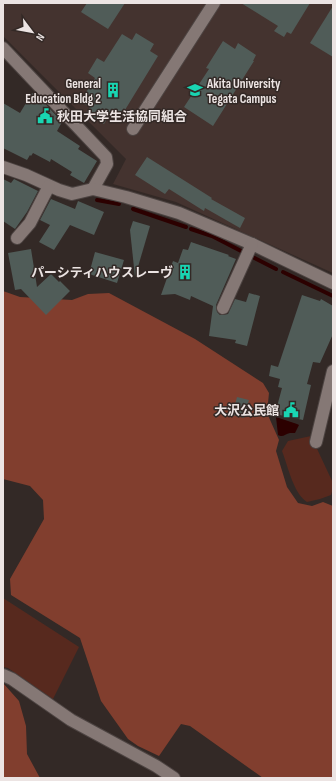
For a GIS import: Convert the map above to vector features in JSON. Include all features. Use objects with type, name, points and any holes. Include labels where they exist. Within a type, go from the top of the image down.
[{"type":"street","points":[[133,128],[214,3]]},
{"type":"street","points":[[3,48],[106,157],[107,164],[93,189]]},
{"type":"street","points":[[3,166],[72,194],[93,189],[178,213],[249,250],[333,283]]},
{"type":"street","points":[[17,238],[30,223],[50,186]]},
{"type":"street","points":[[223,308],[249,250]]},
{"type":"street","points":[[316,442],[333,371]]},
{"type":"street","points":[[3,675],[12,679],[71,720],[156,766],[174,778]]},
{"type":"shaded area","name":"Akita University Tegata Campus","points":[[3,3],[333,3],[333,273],[176,202],[113,184],[126,159],[3,36]]},
{"type":"shaded area","points":[[3,291],[20,297],[72,300],[88,294],[109,293],[195,339],[263,383],[269,393],[267,413],[279,440],[276,451],[287,487],[298,503],[312,506],[323,502],[333,506],[333,778],[263,778],[190,726],[181,724],[159,756],[138,746],[128,739],[101,701],[80,638],[11,595],[10,579],[44,519],[43,500],[30,486],[3,479]]},
{"type":"shaded area","points":[[276,417],[299,425],[295,433],[290,433],[283,436],[278,435]]},
{"type":"shaded area","points":[[311,436],[333,483],[333,488],[331,495],[307,502],[302,498],[295,486],[282,451],[288,441]]},
{"type":"shaded area","points":[[3,598],[79,647],[53,699],[8,668],[3,667]]},
{"type":"shaded area","points":[[3,683],[19,701],[26,726],[27,754],[40,778],[3,778]]},
{"type":"building","points":[[87,3],[125,3],[108,29],[81,12]]},
{"type":"building","points":[[241,3],[310,3],[291,34],[287,32],[284,37],[274,31],[278,26]]},
{"type":"building","points":[[333,6],[333,57],[310,43]]},
{"type":"building","name":"General Education Bldg 2","points":[[136,33],[154,44],[150,51],[158,56],[117,123],[108,117],[104,124],[86,113],[90,107],[80,102],[95,78],[88,73],[97,58],[104,62],[122,34],[132,40]]},
{"type":"building","points":[[223,41],[235,49],[238,43],[256,55],[254,61],[213,126],[184,107],[209,69],[206,68]]},
{"type":"building","points":[[32,93],[40,98],[62,122],[57,131],[80,146],[78,149],[97,161],[84,183],[70,175],[72,172],[51,159],[50,162],[33,153],[27,160],[3,148],[3,103],[20,113]]},
{"type":"building","points":[[147,157],[212,198],[211,199],[245,218],[240,228],[205,208],[204,211],[169,189],[165,194],[135,175]]},
{"type":"building","points":[[3,179],[11,183],[14,179],[38,191],[27,212],[15,229],[3,221]]},
{"type":"building","points":[[51,199],[75,209],[78,201],[104,212],[94,235],[70,225],[54,250],[39,242],[50,225],[40,220]]},
{"type":"building","points":[[133,221],[150,226],[135,277],[130,230]]},
{"type":"building","points":[[191,242],[229,255],[228,256],[236,259],[216,305],[217,312],[220,315],[228,314],[235,299],[246,302],[249,293],[260,296],[247,346],[235,343],[236,340],[209,336],[213,306],[191,296],[190,300],[175,294],[161,295],[173,261],[178,263],[183,249],[188,250]]},
{"type":"building","points":[[31,249],[37,287],[51,274],[70,291],[46,315],[21,289],[15,290],[8,253]]},
{"type":"building","points":[[95,252],[124,260],[117,283],[89,274]]},
{"type":"building","points":[[302,295],[320,301],[321,299],[333,306],[333,334],[320,363],[313,362],[307,384],[311,385],[303,420],[275,414],[282,388],[278,387],[280,379],[269,376],[271,365],[278,367]]},
{"type":"building","points":[[237,397],[249,400],[244,418],[232,415]]},
{"type":"waterway","points":[[97,200],[119,204]]},
{"type":"waterway","points":[[133,209],[186,227]]},
{"type":"waterway","points":[[191,229],[212,236],[276,269]]},
{"type":"waterway","points":[[283,272],[333,296]]},
{"type":"place","name":"General Education Bldg 2","points":[[113,90]]},
{"type":"place","name":"Akita University Tegata Campus","points":[[195,90]]},
{"type":"place","name":"秋田大学生活協同組合","points":[[45,116]]},
{"type":"place","name":"パーシティハウスレーヴ","points":[[185,272]]},
{"type":"place","name":"大沢公民館","points":[[291,410]]}]
